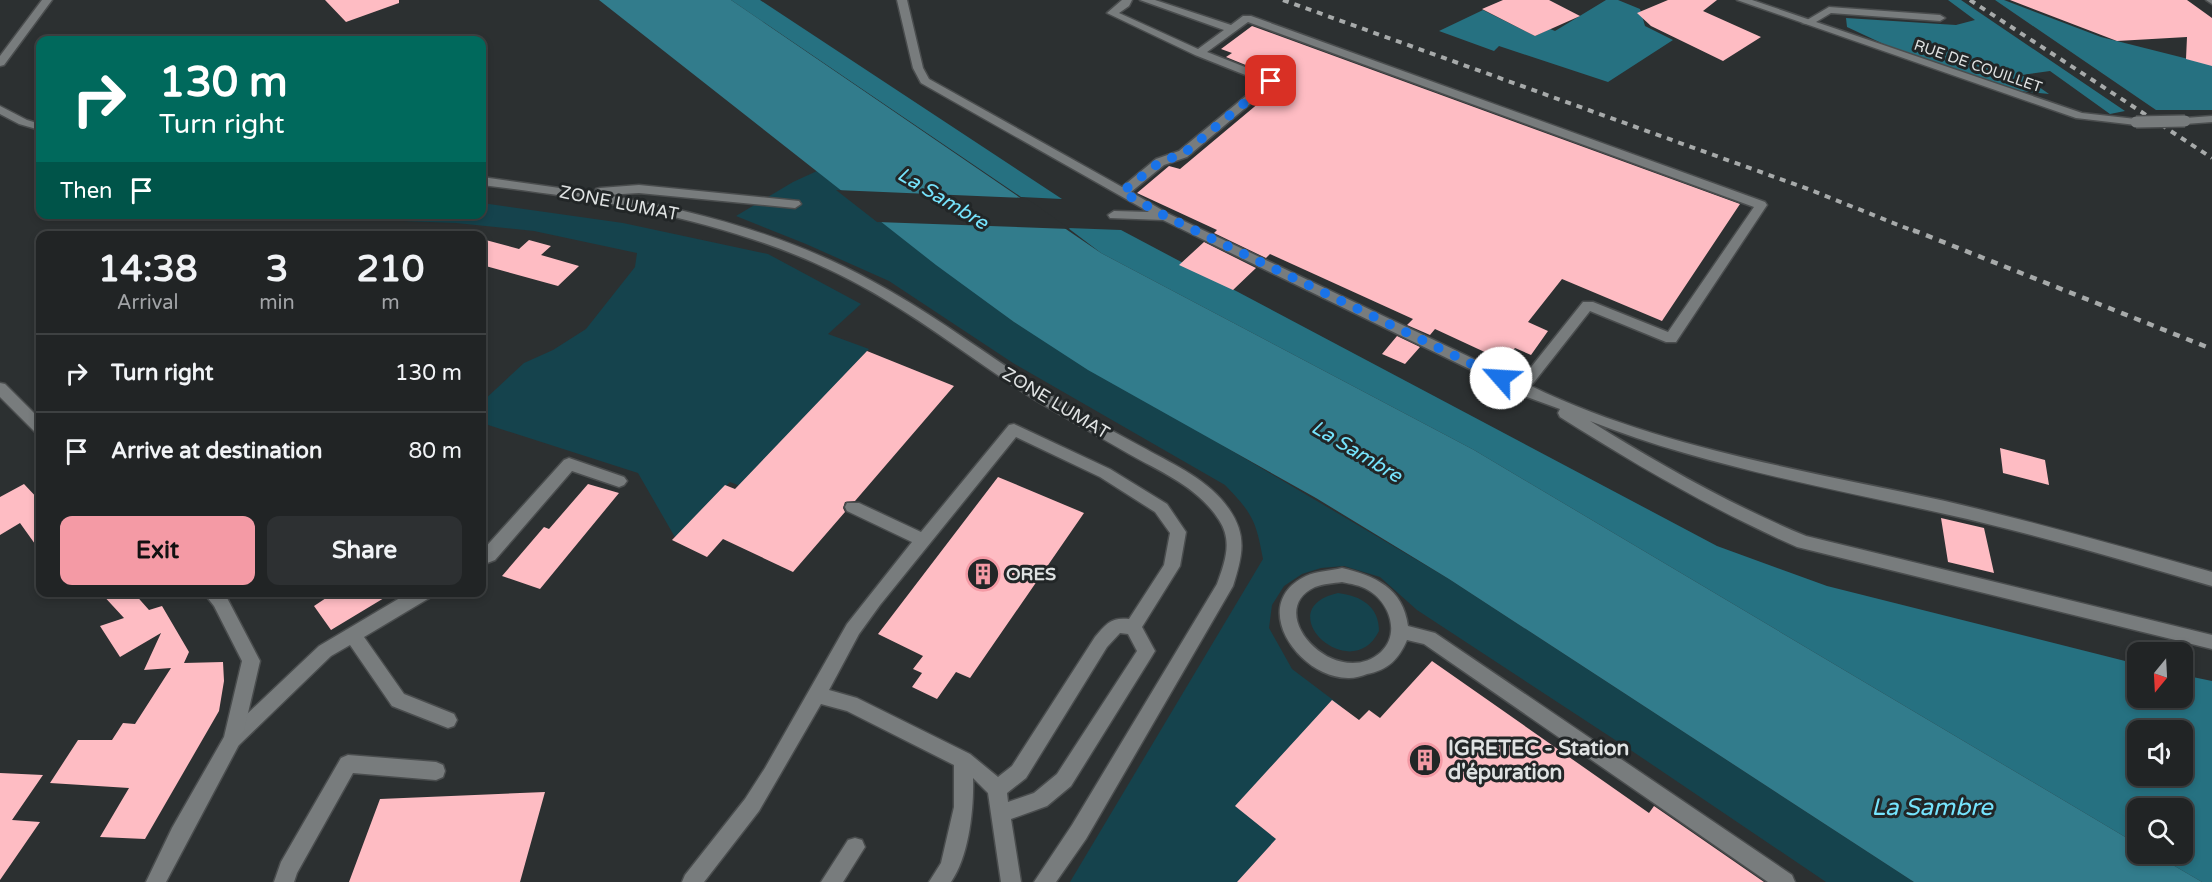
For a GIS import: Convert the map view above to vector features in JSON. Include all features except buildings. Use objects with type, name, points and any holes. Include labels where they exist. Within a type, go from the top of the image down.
[{"type":"street","points":[[0,63],[47,0]]},
{"type":"street","points":[[902,0],[918,68],[925,81],[1165,216],[1527,391],[1635,434],[1755,466],[1981,516],[2081,541],[2212,579]]},
{"type":"street","points":[[1122,192],[1160,162],[1183,154],[1271,81],[1199,53],[1112,13],[1127,0]]},
{"type":"street","points":[[1145,0],[1232,29]]},
{"type":"street","name":"RUE DE COUILLET","points":[[1742,0],[2080,116],[2136,122],[2212,119]]},
{"type":"street","points":[[1808,23],[1829,10],[1940,18]]},
{"type":"street","points":[[1199,53],[1247,18],[1761,205],[1671,339],[1588,305],[1527,391]]},
{"type":"street","points":[[0,110],[22,122],[36,126]]},
{"type":"street","name":"ZONE LUMAT","points":[[486,181],[580,193],[724,225],[796,250],[894,298],[1020,383],[1195,484],[1217,503],[1232,527],[1235,553],[1225,586],[1078,832],[1044,882]]},
{"type":"street","points":[[580,193],[639,189],[795,204]]},
{"type":"street","points":[[1114,215],[1165,216]]},
{"type":"street","points":[[0,388],[36,424]]},
{"type":"street","points":[[1527,391],[1626,451],[1763,525],[1803,542],[2212,642]]},
{"type":"street","points":[[692,882],[762,789],[860,620],[1014,429],[1105,474],[1161,508],[1178,532],[1172,566],[1133,627]]},
{"type":"street","points":[[486,557],[569,464],[619,481]]},
{"type":"street","points":[[853,507],[924,540]]},
{"type":"street","points":[[1342,575],[1361,579],[1377,588],[1390,600],[1399,615],[1401,631],[1398,645],[1388,657],[1374,666],[1356,670],[1337,669],[1319,662],[1304,652],[1292,637],[1287,621],[1288,606],[1295,592],[1308,582],[1324,576],[1342,575]]},
{"type":"street","points":[[156,882],[179,835],[233,739],[251,661],[216,597]]},
{"type":"street","points":[[233,739],[325,651],[417,597]]},
{"type":"street","points":[[997,789],[1019,772],[1101,642],[1116,625],[1133,627]]},
{"type":"street","points":[[1002,813],[1040,800],[1064,780],[1146,651],[1133,627]]},
{"type":"street","points":[[1401,631],[1429,638],[1785,882]]},
{"type":"street","points":[[352,635],[398,700],[448,720]]},
{"type":"street","points":[[817,695],[850,704],[963,760],[985,776],[997,789],[1011,882]]},
{"type":"street","points":[[939,882],[950,867],[964,807],[963,760]]},
{"type":"street","points":[[284,882],[288,869],[348,764],[436,771]]},
{"type":"street","points":[[831,882],[855,848]]},
{"type":"shaded area","points":[[731,0],[760,0],[1062,199],[1021,197]]},
{"type":"shaded area","points":[[1606,0],[1618,0],[1640,9],[1645,26],[1673,40],[1608,82],[1499,46],[1494,51],[1439,31],[1483,10],[1535,36],[1550,29],[1555,31]]},
{"type":"shaded area","points":[[1948,0],[1961,0],[2125,111],[2110,114],[2050,71],[2022,75],[2049,94],[2020,91],[1890,47],[1847,27],[1846,18],[1956,25],[1975,20]]},
{"type":"shaded area","points":[[1995,0],[2004,0],[2101,37],[2212,65],[2212,110],[2156,110]]},
{"type":"shaded area","points":[[817,171],[1014,322],[1449,579],[1914,882],[1826,882],[1417,610],[1380,577],[1344,566],[1321,568],[1302,574],[1284,586],[1272,605],[1269,628],[1292,669],[1341,706],[1243,811],[1283,845],[1250,882],[1070,882],[1263,559],[1255,526],[1247,510],[1225,485],[1013,363],[889,281],[736,216],[793,182]]},
{"type":"shaded area","points":[[486,204],[623,223],[768,254],[861,304],[828,334],[869,349],[740,486],[730,482],[676,539],[638,473],[486,424],[486,398],[524,363],[553,350],[586,329],[635,267],[637,253],[534,231],[456,223],[399,219],[486,219]]},
{"type":"shaded area","points":[[1068,228],[1121,230],[1717,546],[1827,586],[2127,661],[2127,708],[2193,708],[2193,677],[2212,681],[2212,882],[2202,882],[2171,864],[2193,864],[2193,798],[2127,798],[2127,838],[1474,450],[1101,253]]},
{"type":"shaded area","points":[[1338,593],[1361,600],[1376,615],[1379,631],[1366,646],[1351,651],[1335,648],[1321,639],[1312,627],[1311,614],[1318,602]]},
{"type":"water","name":"La Sambre","points":[[599,0],[731,0],[1101,253],[1474,450],[2127,838],[2127,864],[2171,864],[2202,882],[1914,882],[1449,579],[1316,498],[1088,370],[1014,322],[936,265]]},
{"type":"pier","points":[[836,190],[1026,198],[1070,229],[877,222]]},
{"type":"railway","points":[[1283,0],[1808,189],[1916,232]]},
{"type":"railway","points":[[1970,0],[2212,158]]},
{"type":"railway","points":[[1913,230],[2212,349]]},
{"type":"place","name":"ORES","points":[[983,574]]},
{"type":"place","name":"IGRETEC - Station d'épuration","points":[[1425,760]]},
{"type":"route","points":[[1271,81],[1183,154],[1160,162],[1122,192],[1165,216],[1501,378]]}]
